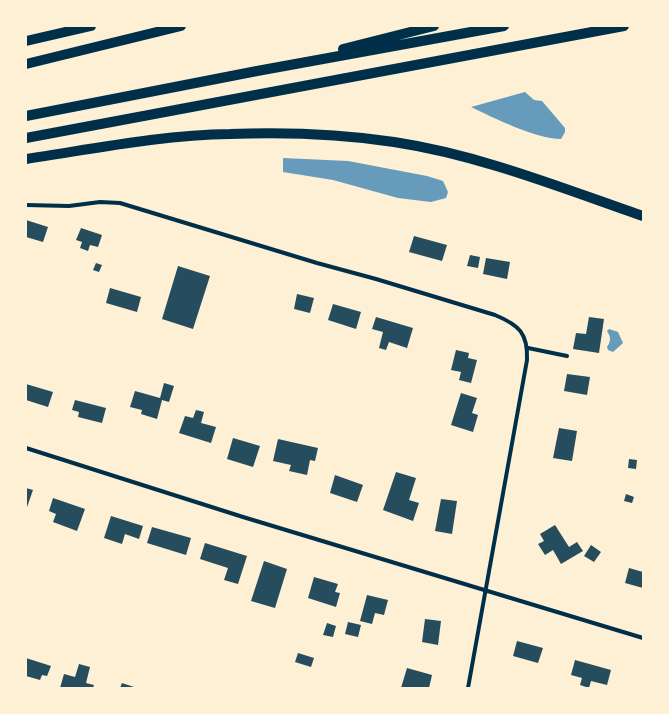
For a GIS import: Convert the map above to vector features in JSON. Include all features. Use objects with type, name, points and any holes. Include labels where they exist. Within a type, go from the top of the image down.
[{"type":"highway","points":[[52,36],[70,26]]},
{"type":"highway","points":[[26,42],[91,26]]},
{"type":"highway","points":[[26,64],[181,26]]},
{"type":"highway","points":[[257,71],[434,26]]},
{"type":"highway","points":[[26,116],[257,71],[504,26]]},
{"type":"highway","points":[[26,138],[624,26]]},
{"type":"highway","points":[[26,159],[139,142],[229,134],[311,135],[394,142],[472,158],[643,216]]},
{"type":"street","points":[[26,206],[69,206],[107,202],[128,205],[317,263],[376,278],[495,315],[510,321],[517,326],[526,340],[528,348],[527,360],[468,688]]},
{"type":"street","points":[[528,348],[567,356]]},
{"type":"street","points":[[26,448],[243,517],[643,638]]},
{"type":"water","points":[[525,92],[534,100],[542,101],[565,128],[565,132],[561,139],[540,136],[528,132],[471,107]]},
{"type":"water","points":[[283,158],[348,161],[427,176],[443,181],[448,192],[446,198],[431,202],[398,198],[333,180],[283,172]]},
{"type":"water","points":[[609,329],[618,332],[623,343],[613,352],[608,350],[607,347],[610,341],[607,331]]},
{"type":"building","points":[[26,220],[48,227],[43,242],[26,237]]},
{"type":"building","points":[[81,228],[102,235],[98,247],[90,245],[88,251],[80,248],[82,242],[76,240]]},
{"type":"building","points":[[414,236],[447,245],[442,261],[409,252]]},
{"type":"building","points":[[470,255],[480,257],[478,268],[467,266]]},
{"type":"building","points":[[486,258],[510,262],[507,279],[483,274]]},
{"type":"building","points":[[96,263],[102,265],[99,272],[93,270]]},
{"type":"building","points":[[178,266],[210,276],[193,329],[162,319]]},
{"type":"building","points":[[110,288],[141,297],[137,312],[106,303]]},
{"type":"building","points":[[297,294],[314,298],[310,313],[294,309]]},
{"type":"building","points":[[333,304],[361,312],[356,329],[328,320]]},
{"type":"building","points":[[376,317],[413,328],[407,348],[389,342],[386,350],[379,348],[383,332],[372,329]]},
{"type":"building","points":[[589,317],[604,319],[599,353],[573,349],[576,333],[586,334]]},
{"type":"building","points":[[456,350],[469,353],[468,358],[477,360],[471,383],[459,380],[461,372],[451,370]]},
{"type":"building","points":[[567,374],[590,377],[587,395],[564,391]]},
{"type":"building","points":[[164,383],[174,386],[169,402],[162,400],[157,419],[141,414],[142,410],[130,407],[135,391],[160,398]]},
{"type":"building","points":[[26,384],[53,392],[48,407],[26,400]]},
{"type":"building","points":[[461,393],[477,398],[472,413],[478,415],[473,432],[451,425]]},
{"type":"building","points":[[75,400],[106,408],[102,423],[78,417],[79,412],[72,410]]},
{"type":"building","points":[[196,410],[204,412],[201,423],[216,427],[211,443],[179,433],[185,416],[193,418]]},
{"type":"building","points":[[559,428],[577,431],[572,461],[553,458]]},
{"type":"building","points":[[233,438],[260,446],[253,467],[227,459]]},
{"type":"building","points":[[278,439],[318,448],[315,461],[310,460],[307,475],[289,471],[291,465],[273,461]]},
{"type":"building","points":[[629,459],[637,460],[636,469],[628,468]]},
{"type":"building","points":[[396,472],[416,478],[409,500],[419,503],[413,521],[383,510]]},
{"type":"building","points":[[335,475],[363,485],[357,502],[330,493]]},
{"type":"building","points":[[26,488],[33,490],[26,510]]},
{"type":"building","points":[[626,494],[634,497],[632,503],[624,501]]},
{"type":"building","points":[[53,498],[85,509],[77,531],[53,522],[56,514],[49,511]]},
{"type":"building","points":[[441,499],[457,501],[452,534],[435,531]]},
{"type":"building","points":[[111,516],[143,526],[139,539],[125,534],[122,544],[104,538]]},
{"type":"building","points":[[555,525],[569,547],[577,542],[583,551],[561,564],[553,550],[545,555],[538,544],[544,541],[540,534]]},
{"type":"building","points":[[152,527],[191,538],[186,555],[147,543]]},
{"type":"building","points":[[205,543],[247,556],[238,584],[224,580],[228,568],[200,559]]},
{"type":"building","points":[[591,545],[601,552],[594,562],[584,556]]},
{"type":"building","points":[[264,561],[287,569],[275,608],[251,601]]},
{"type":"building","points":[[629,568],[643,572],[643,588],[625,583]]},
{"type":"building","points":[[314,577],[338,584],[335,592],[340,593],[336,607],[308,598]]},
{"type":"building","points":[[367,595],[388,600],[384,615],[375,613],[372,624],[360,621]]},
{"type":"building","points":[[425,619],[441,621],[438,645],[422,642]]},
{"type":"building","points":[[348,622],[361,625],[358,637],[345,634]]},
{"type":"building","points":[[327,623],[336,626],[333,637],[323,635]]},
{"type":"building","points":[[517,641],[543,648],[538,663],[513,656]]},
{"type":"building","points":[[298,653],[314,658],[311,667],[295,662]]},
{"type":"building","points":[[26,658],[51,666],[47,676],[42,675],[40,680],[26,676]]},
{"type":"building","points":[[575,660],[611,670],[607,685],[591,681],[589,688],[580,685],[582,678],[571,675]]},
{"type":"building","points":[[79,664],[90,667],[86,683],[94,685],[93,688],[60,688],[64,674],[75,677]]},
{"type":"building","points":[[407,668],[432,675],[429,688],[401,688]]},
{"type":"building","points":[[122,683],[137,688],[120,688]]}]
